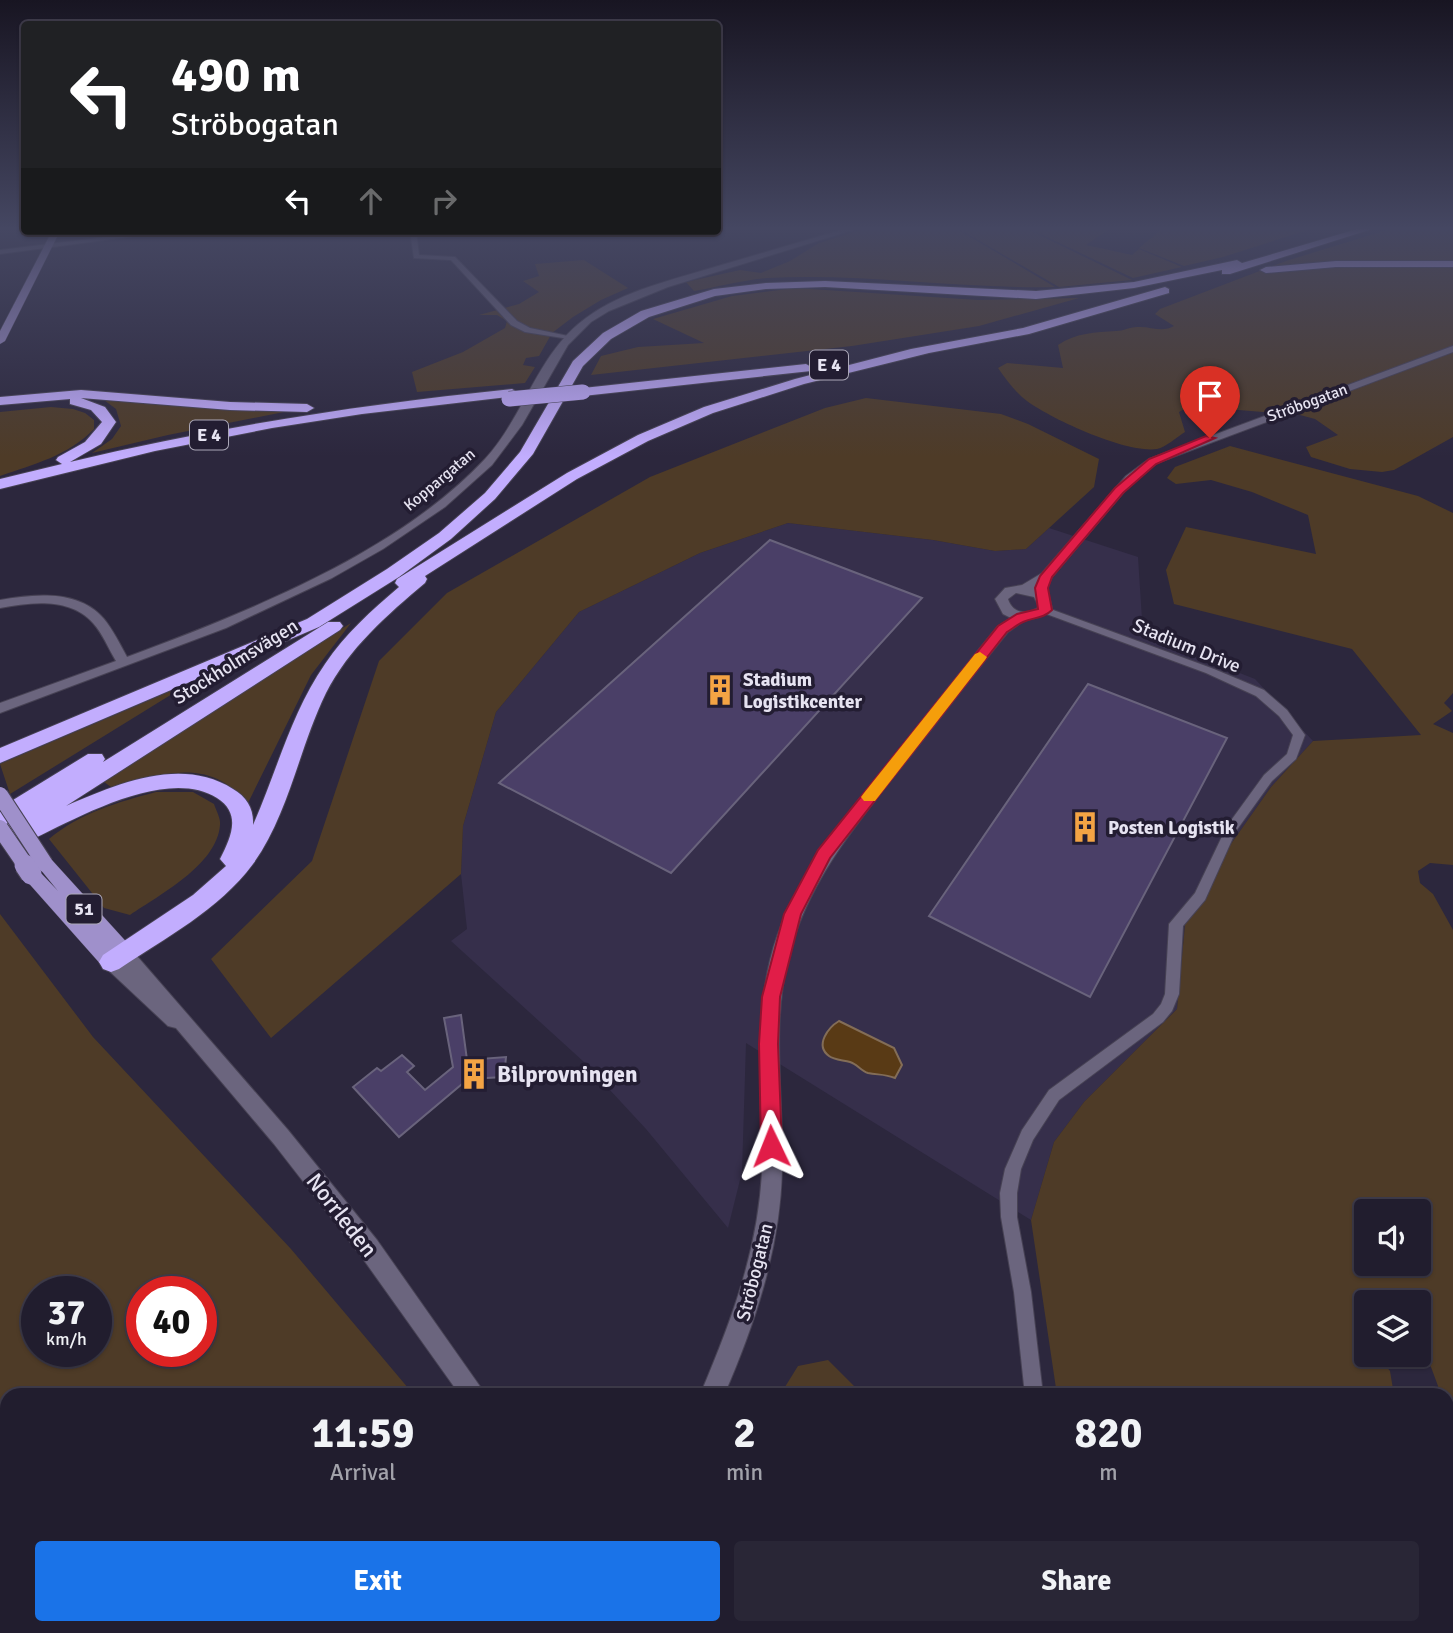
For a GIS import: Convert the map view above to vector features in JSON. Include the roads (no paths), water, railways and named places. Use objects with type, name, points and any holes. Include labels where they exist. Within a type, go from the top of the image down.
[{"type":"highway","points":[[0,756],[313,623],[393,573],[473,512],[526,454],[578,364],[592,349],[625,325],[673,305]]},
{"type":"highway","name":"E 4","points":[[585,389],[795,364],[940,343],[1096,305]]},
{"type":"highway","name":"E 4","points":[[0,482],[228,432],[313,417],[421,403],[795,370],[924,351],[1025,331],[1117,305]]},
{"type":"highway","name":"Stockholmsvägen","points":[[0,836],[450,553],[610,456],[695,415],[773,388],[924,351]]},
{"type":"highway","points":[[0,404],[81,394],[293,408],[421,403]]},
{"type":"highway","name":"E 4","points":[[0,491],[229,437],[510,396]]},
{"type":"highway","points":[[0,404],[69,400],[99,408],[106,414],[109,422],[104,433],[80,452],[0,482]]},
{"type":"highway","points":[[114,953],[211,892],[233,874],[247,856],[258,834],[310,706],[331,668],[370,621],[450,553]]},
{"type":"highway","name":"Stockholmsvägen","points":[[0,818],[313,623]]},
{"type":"highway","points":[[0,846],[90,804],[142,786],[194,782],[225,791],[239,804],[244,822],[241,841],[231,860],[213,879],[114,953]]},
{"type":"main road","points":[[0,341],[2,327],[13,305]]},
{"type":"main road","name":"51","points":[[0,795],[38,869]]},
{"type":"main road","name":"51","points":[[0,828],[114,953]]},
{"type":"street","points":[[497,305],[514,323],[535,332],[569,337]]},
{"type":"street","name":"Koppargatan","points":[[0,708],[214,628],[314,583],[364,556],[429,513],[470,479],[503,444],[569,337],[614,305]]},
{"type":"street","name":"Ströbogatan","points":[[1005,609],[1001,604],[1002,595],[1008,591],[1024,590],[1046,576],[1130,478],[1163,456],[1453,349]]},
{"type":"street","points":[[1044,604],[1041,588],[1046,576]]},
{"type":"street","points":[[1024,590],[1044,604]]},
{"type":"street","points":[[0,604],[40,600],[78,606],[98,621],[122,662]]},
{"type":"street","name":"Ströbogatan","points":[[715,1388],[738,1335],[765,1237],[772,1172],[768,1044],[771,997],[792,914],[824,854],[1003,629],[1022,617],[1037,615],[1044,604]]},
{"type":"street","name":"Stadium Drive","points":[[1033,1388],[1027,1324],[1010,1214],[1010,1181],[1017,1158],[1041,1111],[1054,1095],[1158,1018],[1167,1007],[1174,980],[1175,924],[1200,896],[1231,829],[1268,778],[1292,755],[1299,735],[1289,725],[1283,713],[1259,694],[1210,671],[1044,604]]},
{"type":"street","points":[[1003,629],[1006,621],[1005,609],[1022,617]]},
{"type":"street","name":"Norrleden","points":[[114,953],[201,1042],[281,1137],[362,1239],[469,1388]]},
{"type":"place","name":"Stadium Logistikcenter","points":[[720,690]]},
{"type":"place","name":"Posten Logistik","points":[[1085,827]]},
{"type":"place","name":"Bilprovningen","points":[[474,1074]]}]
